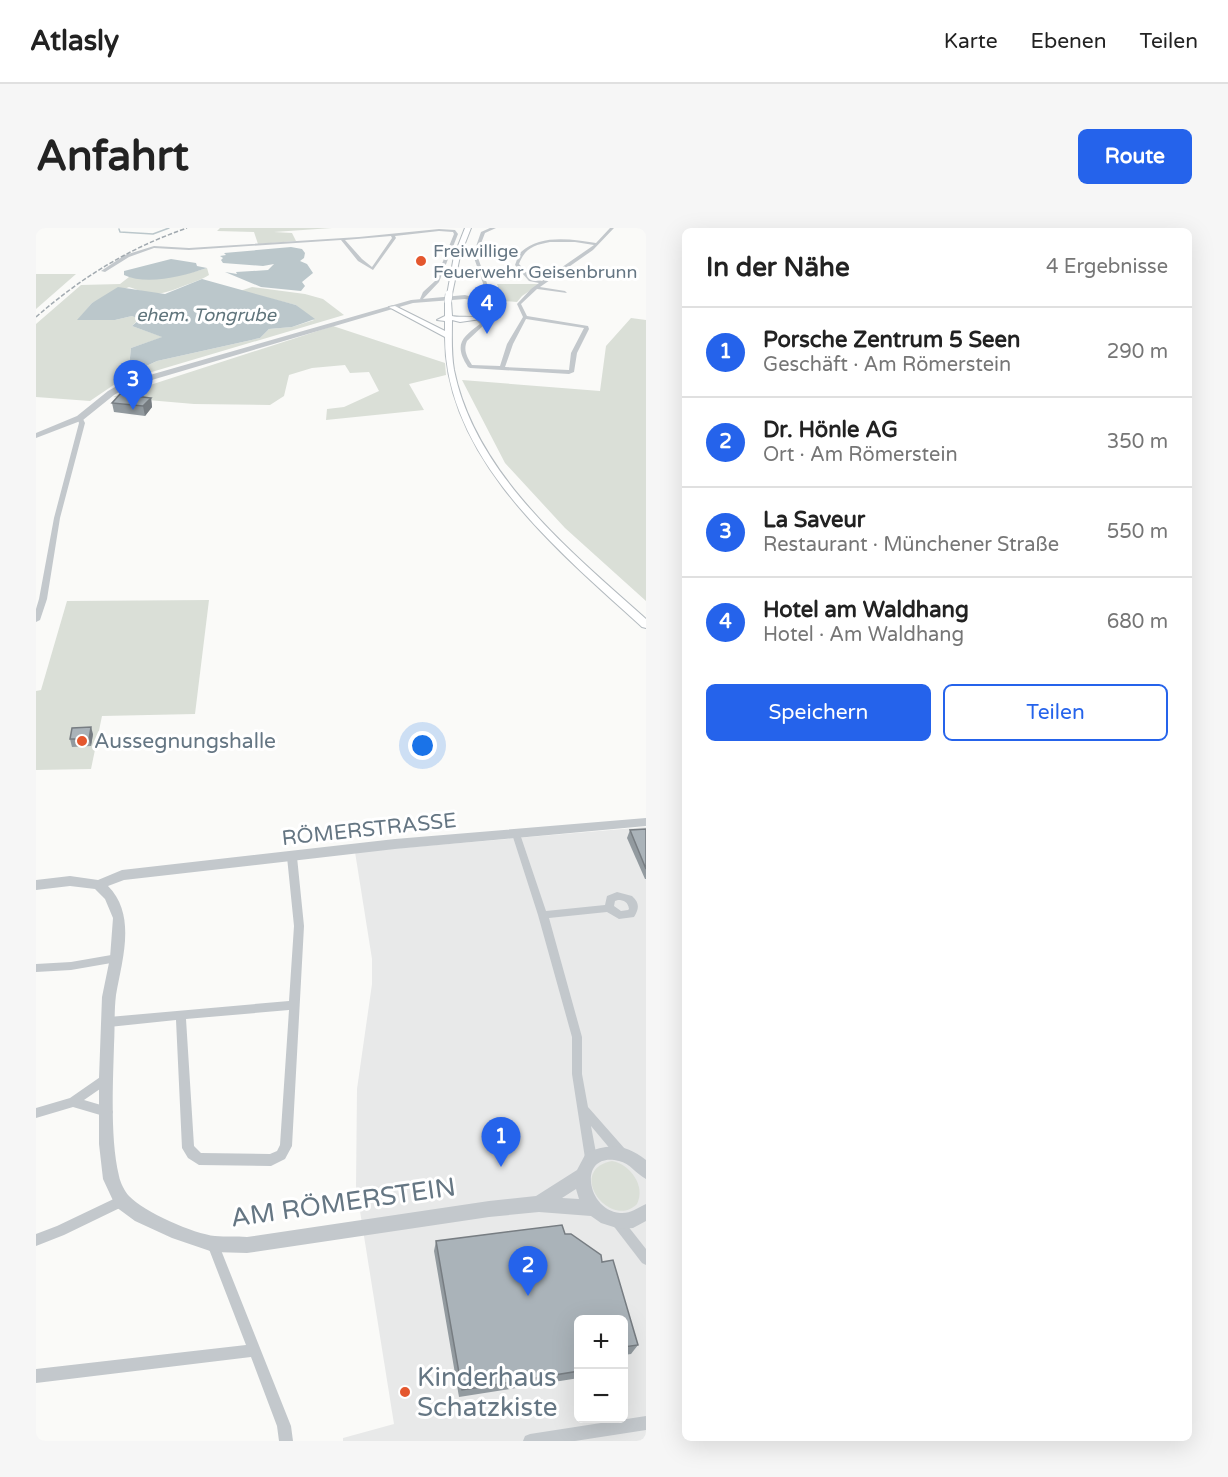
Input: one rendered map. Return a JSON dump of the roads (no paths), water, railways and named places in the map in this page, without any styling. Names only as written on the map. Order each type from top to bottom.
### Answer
[{"type":"main road","points":[[468,228],[457,256],[448,297],[449,337],[451,370],[463,409],[480,447],[506,486],[543,528],[646,625]]},
{"type":"main road","points":[[393,307],[449,337]]},
{"type":"main road","points":[[419,320],[436,321],[449,316],[460,320],[477,319]]},
{"type":"main road","points":[[449,337],[477,319]]},
{"type":"street","points":[[477,298],[487,289],[476,262],[477,247],[483,232],[494,228]]},
{"type":"street","points":[[525,317],[519,304],[543,283],[596,244],[612,228]]},
{"type":"street","points":[[103,271],[127,256],[154,248],[189,249],[342,240],[439,230],[454,231],[456,234],[437,282],[422,299]]},
{"type":"street","points":[[342,240],[360,260],[373,269],[394,238],[392,235]]},
{"type":"street","points":[[543,283],[531,280],[517,264],[521,254],[528,246],[535,243],[596,244]]},
{"type":"street","points":[[477,247],[521,254]]},
{"type":"street","points":[[537,288],[566,292]]},
{"type":"street","points":[[36,436],[80,418],[111,393],[136,382],[422,299],[477,298],[485,301],[487,307],[477,319],[483,324],[466,337],[463,345],[466,361],[470,366],[572,371],[574,353],[586,327],[525,317]]},
{"type":"street","points":[[502,368],[510,344],[525,317]]},
{"type":"street","points":[[36,620],[43,599],[57,518],[82,423],[80,418]]},
{"type":"street","name":"RÖMERSTRASSE","points":[[99,885],[122,876],[395,844],[646,822]]},
{"type":"street","points":[[516,834],[543,915],[577,1036],[577,1074],[591,1158],[610,1151],[621,1153],[631,1157],[646,1170]]},
{"type":"street","points":[[181,1015],[188,1148],[192,1154],[199,1159],[271,1160],[281,1155],[286,1146],[299,926],[292,857]]},
{"type":"street","points":[[36,885],[69,881],[86,881],[99,885],[110,896],[119,918],[117,958],[109,998],[106,1078],[111,1179],[122,1201],[36,1240]]},
{"type":"street","points":[[609,908],[610,899],[617,896],[626,897],[634,906]]},
{"type":"street","points":[[634,906],[646,904]]},
{"type":"street","points":[[609,908],[615,914],[623,916],[631,914],[634,906]]},
{"type":"street","points":[[543,915],[609,908]]},
{"type":"street","points":[[36,968],[71,966],[117,958]]},
{"type":"street","points":[[108,1022],[295,1005]]},
{"type":"street","points":[[36,1113],[73,1102],[106,1078]]},
{"type":"street","points":[[73,1102],[107,1112]]},
{"type":"street","points":[[584,1109],[621,1153]]},
{"type":"street","name":"AM RÖMERSTEIN","points":[[539,1204],[581,1176],[591,1158]]},
{"type":"street","points":[[581,1176],[586,1198],[593,1208]]},
{"type":"street","name":"AM RÖMERSTEIN","points":[[122,1201],[141,1215],[172,1230],[213,1244],[247,1245],[445,1214],[539,1204],[593,1208],[604,1216],[616,1220]]},
{"type":"street","points":[[616,1220],[645,1217]]},
{"type":"street","points":[[616,1220],[646,1259]]},
{"type":"street","points":[[213,1244],[284,1426],[286,1441]]},
{"type":"street","points":[[36,1376],[255,1350]]},
{"type":"street","points":[[531,1441],[646,1423]]},
{"type":"water","points":[[291,247],[302,249],[305,253],[304,258],[300,261],[307,264],[313,273],[302,282],[305,286],[301,291],[261,287],[225,272],[237,274],[236,272],[268,270],[274,264],[263,266],[223,263],[221,260],[223,258],[220,256],[226,255],[224,253]]},
{"type":"water","points":[[171,259],[196,263],[197,266],[207,268],[176,277],[154,280],[143,280],[124,275],[124,271]]},
{"type":"water","name":"ehem. Tongrube","points":[[202,279],[296,305],[315,319],[292,327],[269,329],[260,338],[157,361],[142,368],[114,374],[129,367],[131,348],[162,337],[132,326],[140,319],[132,316],[115,320],[77,320],[92,303],[118,287],[165,294]]},
{"type":"waterway","points":[[119,229],[120,232],[153,234],[169,228]]},
{"type":"railway","points":[[36,317],[71,289],[107,265],[145,245],[187,228]]},
{"type":"place","name":"Freiwillige Feuerwehr Geisenbrunn","points":[[421,261]]},
{"type":"place","name":"Hotel am Waldhang","points":[[487,334]]},
{"type":"place","name":"La Saveur","points":[[133,410]]},
{"type":"place","name":"Aussegnungshalle","points":[[82,741]]},
{"type":"place","name":"Porsche Zentrum 5 Seen","points":[[501,1167]]},
{"type":"place","name":"Dr. Hönle AG","points":[[528,1296]]},
{"type":"place","name":"Kinderhaus Schatzkiste","points":[[405,1392]]}]
